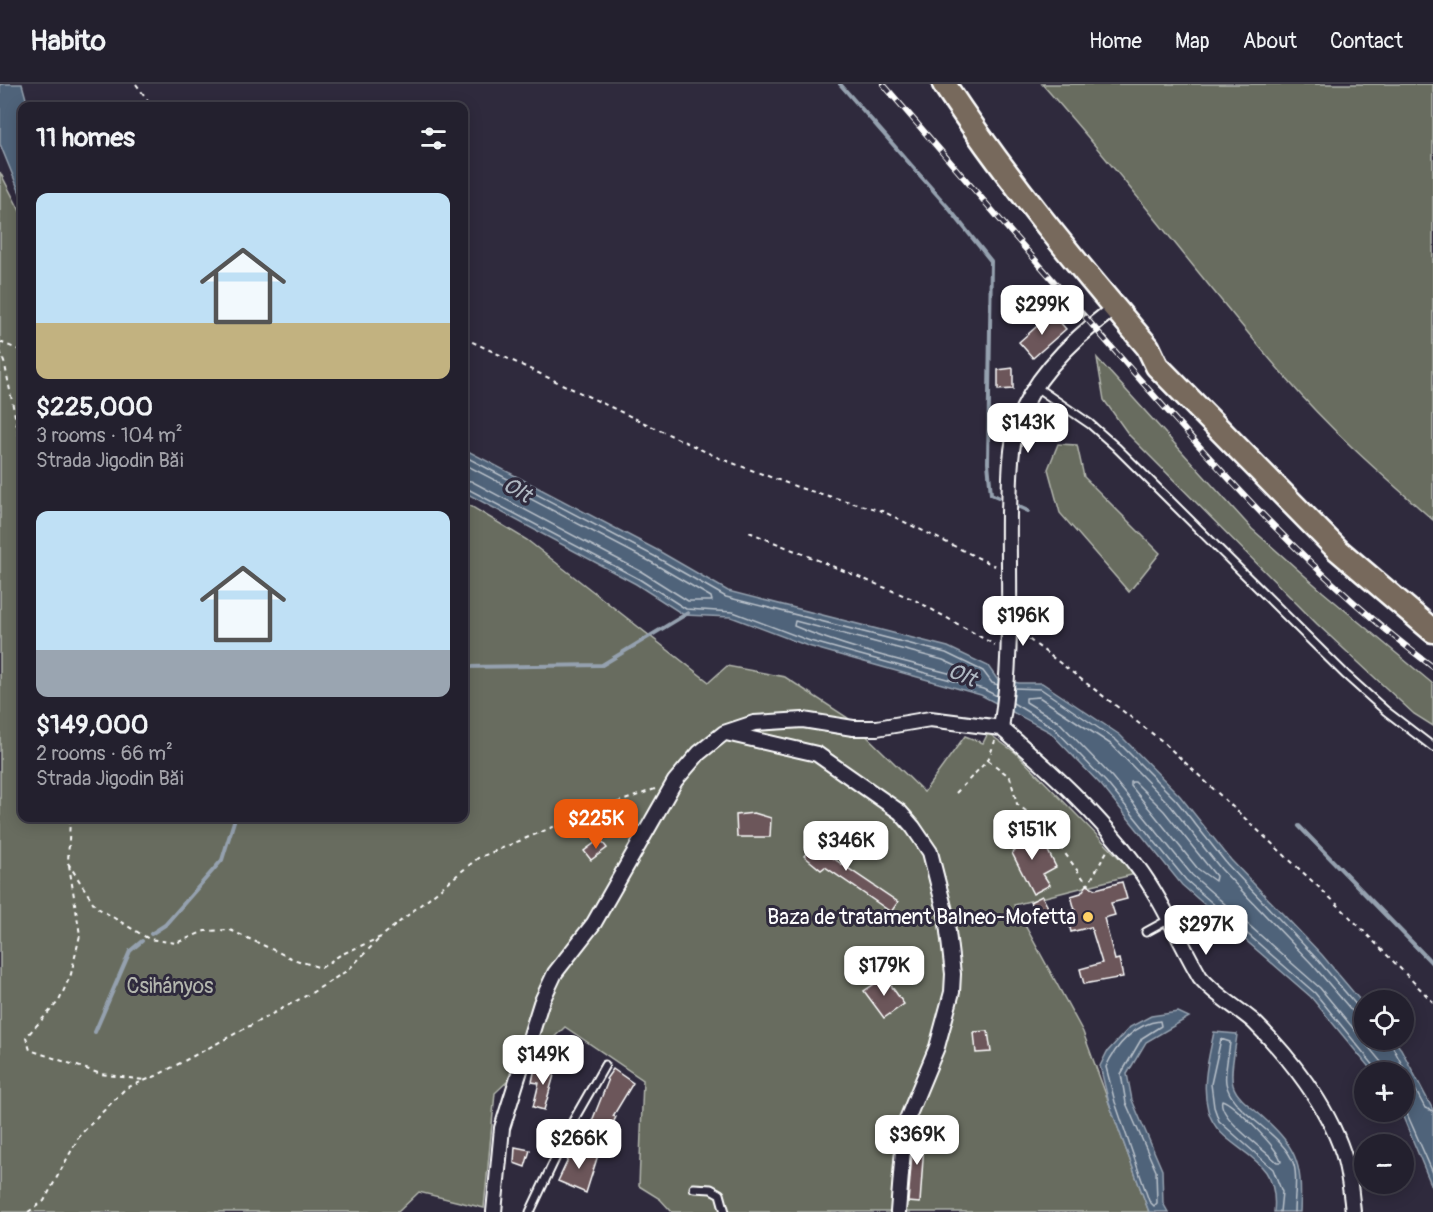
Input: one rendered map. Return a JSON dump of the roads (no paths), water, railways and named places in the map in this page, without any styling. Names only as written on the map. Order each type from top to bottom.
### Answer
[{"type":"highway","points":[[944,84],[1016,185],[1148,347],[1157,366],[1250,464],[1346,557],[1433,631]]},
{"type":"highway","points":[[1148,347],[1168,359],[1259,455],[1347,541],[1433,615]]},
{"type":"street","points":[[1001,728],[1007,670],[1010,485],[1014,437],[1024,408],[1036,387],[1092,325],[1114,308]]},
{"type":"street","points":[[494,1212],[502,1128],[541,1003],[555,973],[594,923],[675,782],[699,753],[724,733],[754,723],[803,720],[853,728],[877,728],[930,719],[1001,728],[1048,770],[1114,838],[1138,867],[1200,977],[1269,1038],[1321,1107],[1342,1153],[1353,1212]]},
{"type":"street","points":[[724,733],[817,754],[900,812],[914,827],[930,852],[948,926],[953,974],[952,992],[937,1047],[905,1124],[898,1212]]},
{"type":"lane","points":[[1036,387],[1090,424],[1116,447],[1346,675],[1386,711],[1433,747]]},
{"type":"lane","points":[[1146,932],[1168,920]]},
{"type":"lane","points":[[530,1212],[573,1121],[605,1065]]},
{"type":"lane","points":[[694,1188],[711,1189],[720,1194],[726,1212]]},
{"type":"water","points":[[0,84],[22,84],[27,102],[18,102],[18,188],[0,144]]},
{"type":"water","name":"Olt","points":[[468,451],[657,550],[728,591],[948,647],[988,666],[997,679],[1019,683],[1042,683],[1120,735],[1180,796],[1231,860],[1322,955],[1354,993],[1354,1049],[1311,997],[1182,885],[1102,786],[1050,732],[981,695],[808,646],[731,617],[684,615],[636,584],[468,494]]},
{"type":"water","points":[[1178,1012],[1189,1017],[1146,1042],[1127,1074],[1132,1100],[1162,1170],[1163,1203],[1168,1212],[1149,1212],[1109,1103],[1100,1066],[1107,1052],[1130,1027],[1151,1016]]},
{"type":"water","points":[[1214,1032],[1237,1034],[1232,1066],[1233,1085],[1243,1100],[1289,1145],[1298,1167],[1300,1212],[1274,1212],[1274,1191],[1268,1176],[1259,1164],[1224,1136],[1215,1125],[1208,1110],[1205,1090],[1206,1071]]},
{"type":"water","points":[[1355,1050],[1402,1050],[1408,1062],[1365,1062]]},
{"type":"water","points":[[1414,1074],[1433,1110],[1433,1189],[1414,1143],[1414,1134],[1410,1134],[1405,1122],[1414,1122]]},
{"type":"waterway","points":[[840,84],[947,206],[991,261],[988,463],[991,494],[998,497]]},
{"type":"waterway","points":[[1017,506],[1028,511]]},
{"type":"waterway","points":[[468,667],[602,665],[688,613]]},
{"type":"waterway","points":[[151,934],[165,925],[222,860],[234,822]]},
{"type":"waterway","points":[[1299,826],[1433,964]]},
{"type":"waterway","points":[[95,1032],[130,951],[142,941]]},
{"type":"railway","points":[[883,84],[1231,482],[1348,597],[1433,667]]},
{"type":"place","name":"Baza de tratament Balneo-Mofetta","points":[[1088,917]]},
{"type":"park label","name":"Csihányos","points":[[170,986]]}]
